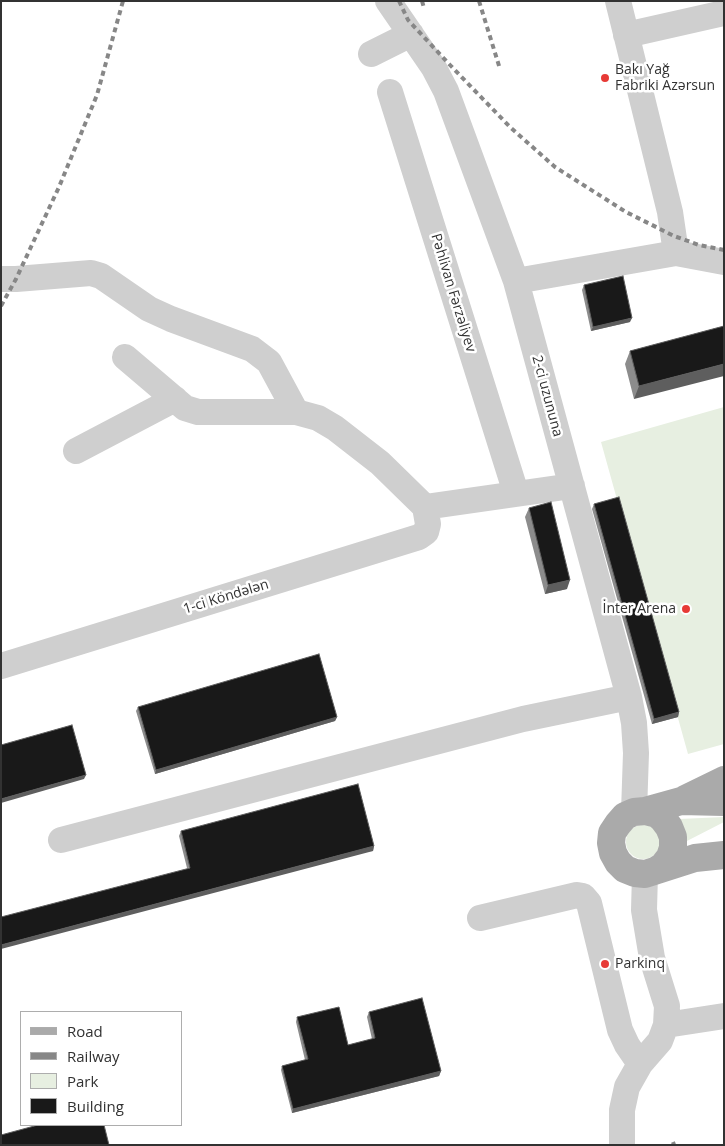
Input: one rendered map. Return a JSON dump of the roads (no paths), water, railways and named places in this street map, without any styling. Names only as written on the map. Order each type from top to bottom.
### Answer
[{"type":"main road","points":[[724,780],[681,801],[625,816],[612,833],[611,843],[613,853],[618,862],[625,869],[634,873],[650,873],[695,858],[724,855]]},
{"type":"main road","points":[[681,801],[724,802]]},
{"type":"main road","points":[[639,812],[657,814],[670,828],[673,837],[673,848],[670,857],[663,866],[650,873]]},
{"type":"main road","points":[[695,858],[724,838]]},
{"type":"street","name":"2-ci uzununa","points":[[388,1],[434,68],[446,91],[516,281],[629,697],[634,723],[639,812]]},
{"type":"street","points":[[618,1],[670,212],[676,253]]},
{"type":"street","points":[[626,35],[724,13]]},
{"type":"street","points":[[371,54],[411,34]]},
{"type":"street","name":"Pəhlivan Fərzəliyev","points":[[390,92],[516,493]]},
{"type":"street","points":[[516,281],[676,253],[724,262]]},
{"type":"street","points":[[1,279],[91,273],[101,276],[149,309],[252,349],[268,362],[296,412]]},
{"type":"street","points":[[124,357],[185,408],[198,412],[296,412],[318,418],[335,428],[380,463],[425,508],[572,486]]},
{"type":"street","points":[[76,451],[175,399]]},
{"type":"street","name":"1-ci Köndələn","points":[[1,666],[419,537],[426,532],[428,524],[425,508]]},
{"type":"street","points":[[60,840],[523,719],[629,697]]},
{"type":"street","points":[[622,1145],[622,1110],[628,1086],[640,1064],[660,1041],[666,1025],[667,1006],[652,958],[644,910],[650,873]]},
{"type":"street","points":[[480,918],[577,895],[583,896],[589,903],[620,1030],[627,1045],[640,1064]]},
{"type":"street","points":[[666,1025],[724,1016]]},
{"type":"railway","points":[[1,306],[16,279],[59,187],[97,95],[123,1]]},
{"type":"railway","points":[[399,1],[408,20],[450,65],[510,127],[555,167],[626,212],[674,236],[699,245],[724,250]]},
{"type":"railway","points":[[422,1],[424,8]]},
{"type":"railway","points":[[479,1],[500,69]]},
{"type":"place","name":"Bakı Yağ Fabriki Azərsun","points":[[605,78]]},
{"type":"place","name":"İnter Arena","points":[[686,609]]},
{"type":"place","name":"Parkinq","points":[[605,964]]}]
